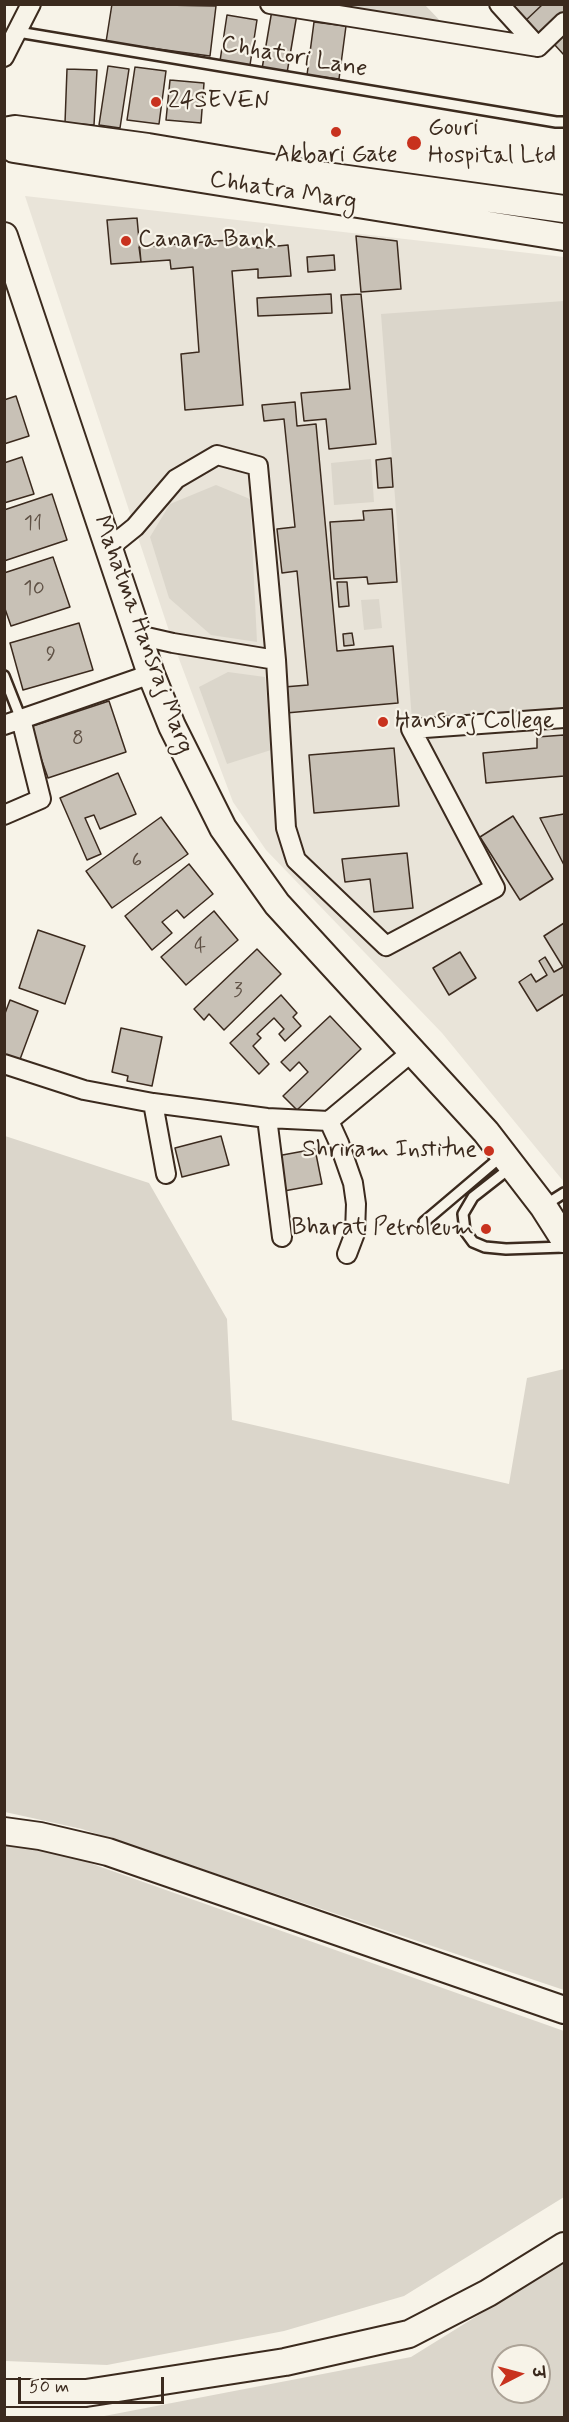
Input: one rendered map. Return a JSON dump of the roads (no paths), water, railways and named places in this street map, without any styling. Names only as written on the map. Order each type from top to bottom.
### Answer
[{"type":"street","points":[[4,57],[31,4]]},
{"type":"street","points":[[270,4],[538,47]]},
{"type":"street","points":[[499,4],[538,47]]},
{"type":"street","points":[[538,47],[564,22]]},
{"type":"street","name":"Chhatra Marg","points":[[4,131],[15,129],[148,147],[297,172],[564,209]]},
{"type":"street","name":"Chhatra Marg","points":[[4,141],[14,149],[564,237]]},
{"type":"street","name":"Mahatma Hansraj Marg","points":[[5,240],[151,674],[172,726],[223,828],[278,904],[486,1132],[543,1206],[564,1239]]},
{"type":"street","points":[[109,548],[135,527],[176,479],[217,455],[258,466],[276,660],[286,828],[296,860],[386,946],[495,888],[411,729],[564,718]]},
{"type":"street","points":[[138,635],[173,644],[276,660]]},
{"type":"street","points":[[4,815],[41,799],[13,722],[151,674]]},
{"type":"street","points":[[4,1064],[84,1090],[153,1103],[267,1118],[329,1121],[413,1051]]},
{"type":"street","points":[[153,1103],[166,1174]]},
{"type":"street","points":[[267,1118],[282,1237]]},
{"type":"street","points":[[329,1121],[353,1183],[357,1204],[355,1233],[347,1254]]},
{"type":"street","points":[[4,1832],[40,1836],[108,1852],[564,2010]]},
{"type":"street","points":[[4,2392],[86,2393],[285,2362],[409,2334],[488,2293],[564,2246]]},
{"type":"lane","name":"Chhatori Lane","points":[[18,32],[564,122]]},
{"type":"lane","points":[[4,676],[13,722]]},
{"type":"lane","points":[[424,1222],[507,1161]]},
{"type":"lane","points":[[507,1161],[473,1197],[463,1214],[465,1231],[473,1242],[485,1247],[506,1249],[564,1247]]},
{"type":"lane","points":[[543,1206],[564,1193]]},
{"type":"place","name":"24SEVEN","points":[[156,102]]},
{"type":"place","name":"Akbari Gate","points":[[336,132]]},
{"type":"place","name":"Gouri Hospital Ltd","points":[[414,143]]},
{"type":"place","name":"Canara Bank","points":[[126,241]]},
{"type":"place","name":"Hansraj College","points":[[383,722]]},
{"type":"place","name":"Shriram Institue","points":[[489,1151]]},
{"type":"place","name":"Bharat Petroleum","points":[[486,1229]]}]
